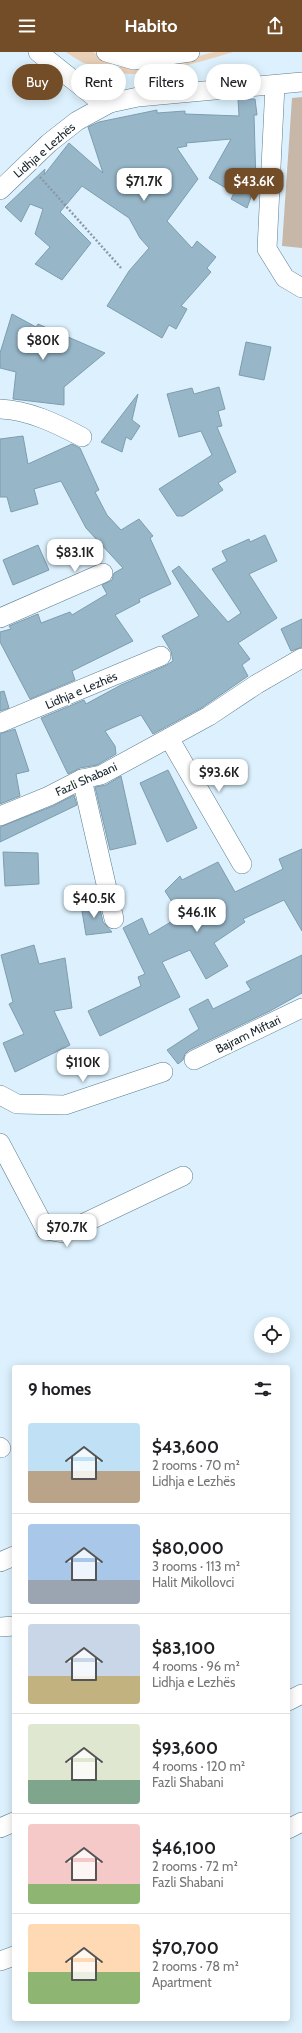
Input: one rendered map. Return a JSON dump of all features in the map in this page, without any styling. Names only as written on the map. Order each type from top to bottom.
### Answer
[{"type":"street","points":[[38,52],[97,99],[110,102]]},
{"type":"street","points":[[106,52],[134,60],[175,56],[190,52]]},
{"type":"street","name":"Lidhja e Lezhës","points":[[0,190],[49,143],[77,121],[110,102],[138,97],[302,82]]},
{"type":"street","points":[[275,85],[267,249],[284,278],[302,288]]},
{"type":"street","points":[[0,409],[14,410],[62,426],[82,437]]},
{"type":"street","points":[[0,618],[103,573]]},
{"type":"street","name":"Lidhja e Lezhës","points":[[0,723],[161,656]]},
{"type":"street","name":"Fazli Shabani","points":[[0,816],[49,796],[82,779],[101,774],[209,716],[257,684],[302,658]]},
{"type":"street","points":[[169,738],[242,864]]},
{"type":"street","points":[[82,779],[114,919]]},
{"type":"street","name":"Bajram Miftari","points":[[194,1060],[302,1008]]},
{"type":"street","points":[[0,1094],[17,1104],[65,1105],[163,1072]]},
{"type":"street","points":[[0,1143],[46,1230],[63,1234],[183,1176]]},
{"type":"street","points":[[0,1562],[12,1557]]},
{"type":"street","points":[[0,1627],[12,1626]]},
{"type":"street","points":[[290,1700],[302,1694]]},
{"type":"street","points":[[290,1828],[302,1822]]},
{"type":"street","points":[[0,1828],[12,1823]]},
{"type":"street","points":[[0,1961],[12,1957]]},
{"type":"path","points":[[27,164],[121,268]]},
{"type":"shaded area","points":[[66,52],[93,52],[112,64],[86,64]]},
{"type":"shaded area","points":[[214,52],[233,52],[191,64],[153,64],[177,62]]},
{"type":"shaded area","points":[[126,66],[134,66],[134,74],[127,74]]},
{"type":"shaded area","points":[[302,97],[302,248],[282,246],[292,98]]},
{"type":"building","points":[[238,100],[255,100],[257,115],[254,115],[256,184],[247,208],[231,199],[234,193],[209,178],[231,139],[186,143],[187,146],[177,148],[198,179],[167,221],[192,248],[197,241],[216,257],[207,268],[211,272],[181,306],[187,309],[176,329],[169,325],[162,338],[107,306],[129,271],[149,248],[140,238],[129,218],[82,186],[60,212],[91,243],[62,280],[35,264],[50,247],[35,234],[43,209],[30,204],[21,222],[5,207],[45,169],[44,175],[69,143],[103,173],[88,127],[99,122],[157,110],[157,113],[185,111],[185,114],[239,116]]},
{"type":"building","points":[[12,314],[36,327],[38,324],[105,353],[64,387],[64,405],[13,399],[16,372],[0,368],[0,353]]},
{"type":"building","points":[[246,342],[271,347],[264,380],[239,375]]},
{"type":"building","points":[[219,387],[225,409],[218,411],[222,426],[217,427],[236,472],[218,483],[223,490],[183,516],[177,516],[159,489],[212,455],[201,431],[179,437],[167,394],[192,388],[194,394]]},
{"type":"building","points":[[138,394],[132,420],[140,426],[131,440],[126,437],[122,452],[101,442]]},
{"type":"building","points":[[23,436],[28,464],[72,444],[80,448],[99,490],[95,492],[107,515],[121,530],[139,519],[153,536],[150,538],[171,584],[139,599],[140,602],[115,615],[133,641],[72,671],[75,680],[30,699],[0,642],[0,632],[11,629],[9,626],[38,614],[41,623],[70,612],[72,615],[107,594],[102,585],[112,580],[114,573],[123,568],[86,528],[61,481],[34,489],[38,504],[11,512],[7,497],[0,497],[0,439]]},
{"type":"building","points":[[265,535],[277,561],[249,574],[277,618],[238,643],[250,659],[242,665],[248,676],[203,707],[153,734],[141,715],[105,731],[115,746],[116,754],[97,765],[80,768],[68,774],[41,718],[84,700],[86,704],[121,685],[173,661],[171,651],[162,636],[199,616],[172,571],[179,566],[228,622],[241,613],[212,569],[227,561],[222,551],[249,539],[250,542]]},
{"type":"building","points":[[38,545],[49,570],[13,585],[3,560]]},
{"type":"building","points":[[302,619],[302,647],[291,651],[281,629]]},
{"type":"building","points":[[4,691],[9,708],[0,711],[0,692]]},
{"type":"building","points":[[15,729],[29,771],[16,774],[20,796],[0,804],[0,734]]},
{"type":"building","points":[[168,770],[197,828],[167,842],[140,783]]},
{"type":"building","points":[[121,776],[136,844],[110,850],[95,787],[106,785]]},
{"type":"building","points":[[74,795],[77,805],[0,842],[0,827],[53,806]]},
{"type":"building","points":[[302,849],[302,931],[284,900],[243,919],[245,922],[214,943],[228,966],[206,979],[190,950],[162,962],[180,997],[100,1036],[88,1011],[141,986],[138,977],[145,974],[123,928],[142,918],[149,935],[181,916],[165,891],[180,876],[182,880],[218,862],[235,892],[283,869],[279,859]]},
{"type":"building","points":[[3,852],[38,853],[39,884],[5,886]]},
{"type":"building","points":[[98,900],[103,922],[112,932],[86,935],[81,905]]},
{"type":"building","points":[[34,945],[39,964],[65,958],[72,1008],[54,1011],[70,1045],[15,1072],[3,1043],[24,1034],[9,1004],[13,1002],[1,955]]},
{"type":"building","points":[[302,955],[302,993],[270,1011],[189,1050],[185,1054],[183,1060],[178,1064],[167,1050],[199,1029],[189,1009],[208,999],[213,1009],[251,990],[246,982]]}]
